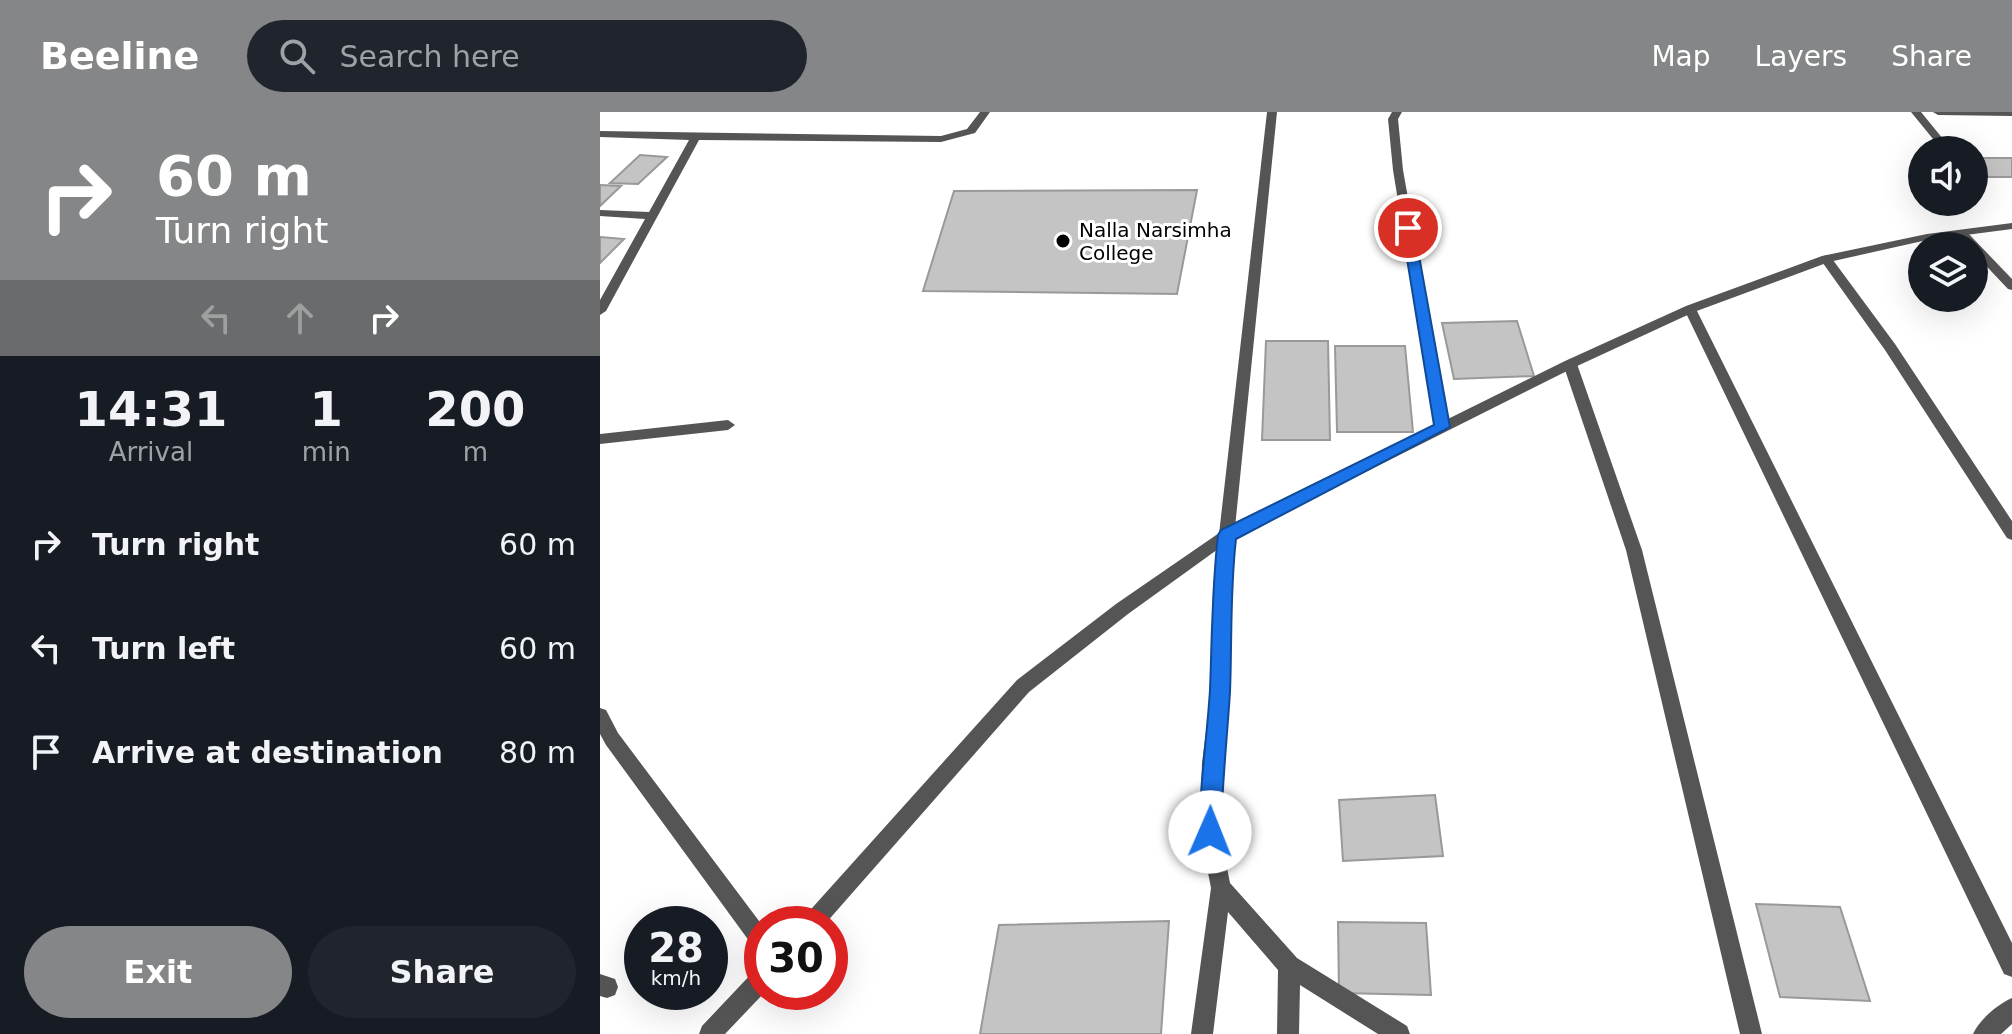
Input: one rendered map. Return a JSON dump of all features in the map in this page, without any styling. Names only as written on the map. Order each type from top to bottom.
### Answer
[{"type":"street","points":[[600,134],[941,139],[971,131],[985,112]]},
{"type":"street","points":[[1202,1034],[1221,888],[1210,832],[1211,763],[1220,692],[1221,587],[1272,112]]},
{"type":"street","points":[[1397,112],[1393,119],[1398,170],[1442,427]]},
{"type":"street","points":[[1916,112],[1936,136]]},
{"type":"street","points":[[1938,112],[2012,113]]},
{"type":"street","points":[[600,311],[696,137]]},
{"type":"street","points":[[600,213],[654,216]]},
{"type":"street","points":[[1969,232],[2012,226]]},
{"type":"street","points":[[827,906],[1023,686],[1122,609],[1227,535],[1570,364],[1690,309],[1826,259],[1908,243]]},
{"type":"street","points":[[1826,259],[1890,347],[2012,534]]},
{"type":"street","points":[[1988,261],[2012,286]]},
{"type":"street","points":[[1690,309],[2012,966]]},
{"type":"street","points":[[1570,364],[1634,550],[1751,1034]]},
{"type":"street","points":[[600,439],[728,425]]},
{"type":"street","points":[[600,716],[612,739],[744,918]]},
{"type":"street","points":[[1221,888],[1289,966],[1399,1034]]},
{"type":"street","points":[[1288,1034],[1289,966]]},
{"type":"street","points":[[720,1030],[744,1001]]},
{"type":"street","points":[[1984,1034],[2012,1009]]},
{"type":"building","points":[[640,155],[667,157],[638,184],[610,183]]},
{"type":"building","points":[[1988,158],[2012,158],[2012,177],[1988,177]]},
{"type":"building","points":[[600,185],[621,186],[600,206]]},
{"type":"building","name":"Nalla Narsimha College","points":[[1197,190],[1177,294],[923,291],[954,191]]},
{"type":"building","points":[[600,237],[624,239],[600,263]]},
{"type":"building","points":[[1517,321],[1534,376],[1454,379],[1442,323]]},
{"type":"building","points":[[1266,341],[1328,341],[1330,440],[1262,440]]},
{"type":"building","points":[[1335,346],[1405,346],[1413,432],[1337,432]]},
{"type":"building","points":[[1435,795],[1443,856],[1343,861],[1339,800]]},
{"type":"building","points":[[1756,904],[1840,907],[1870,1001],[1780,997]]},
{"type":"building","points":[[1169,921],[1161,1034],[980,1034],[999,925]]},
{"type":"building","points":[[1338,922],[1426,923],[1431,995],[1339,993]]},
{"type":"place","name":"Nalla Narsimha College","points":[[1063,241]]},
{"type":"route","points":[[1210,832],[1211,763],[1220,692],[1221,587],[1227,535],[1442,427],[1408,228]]}]
